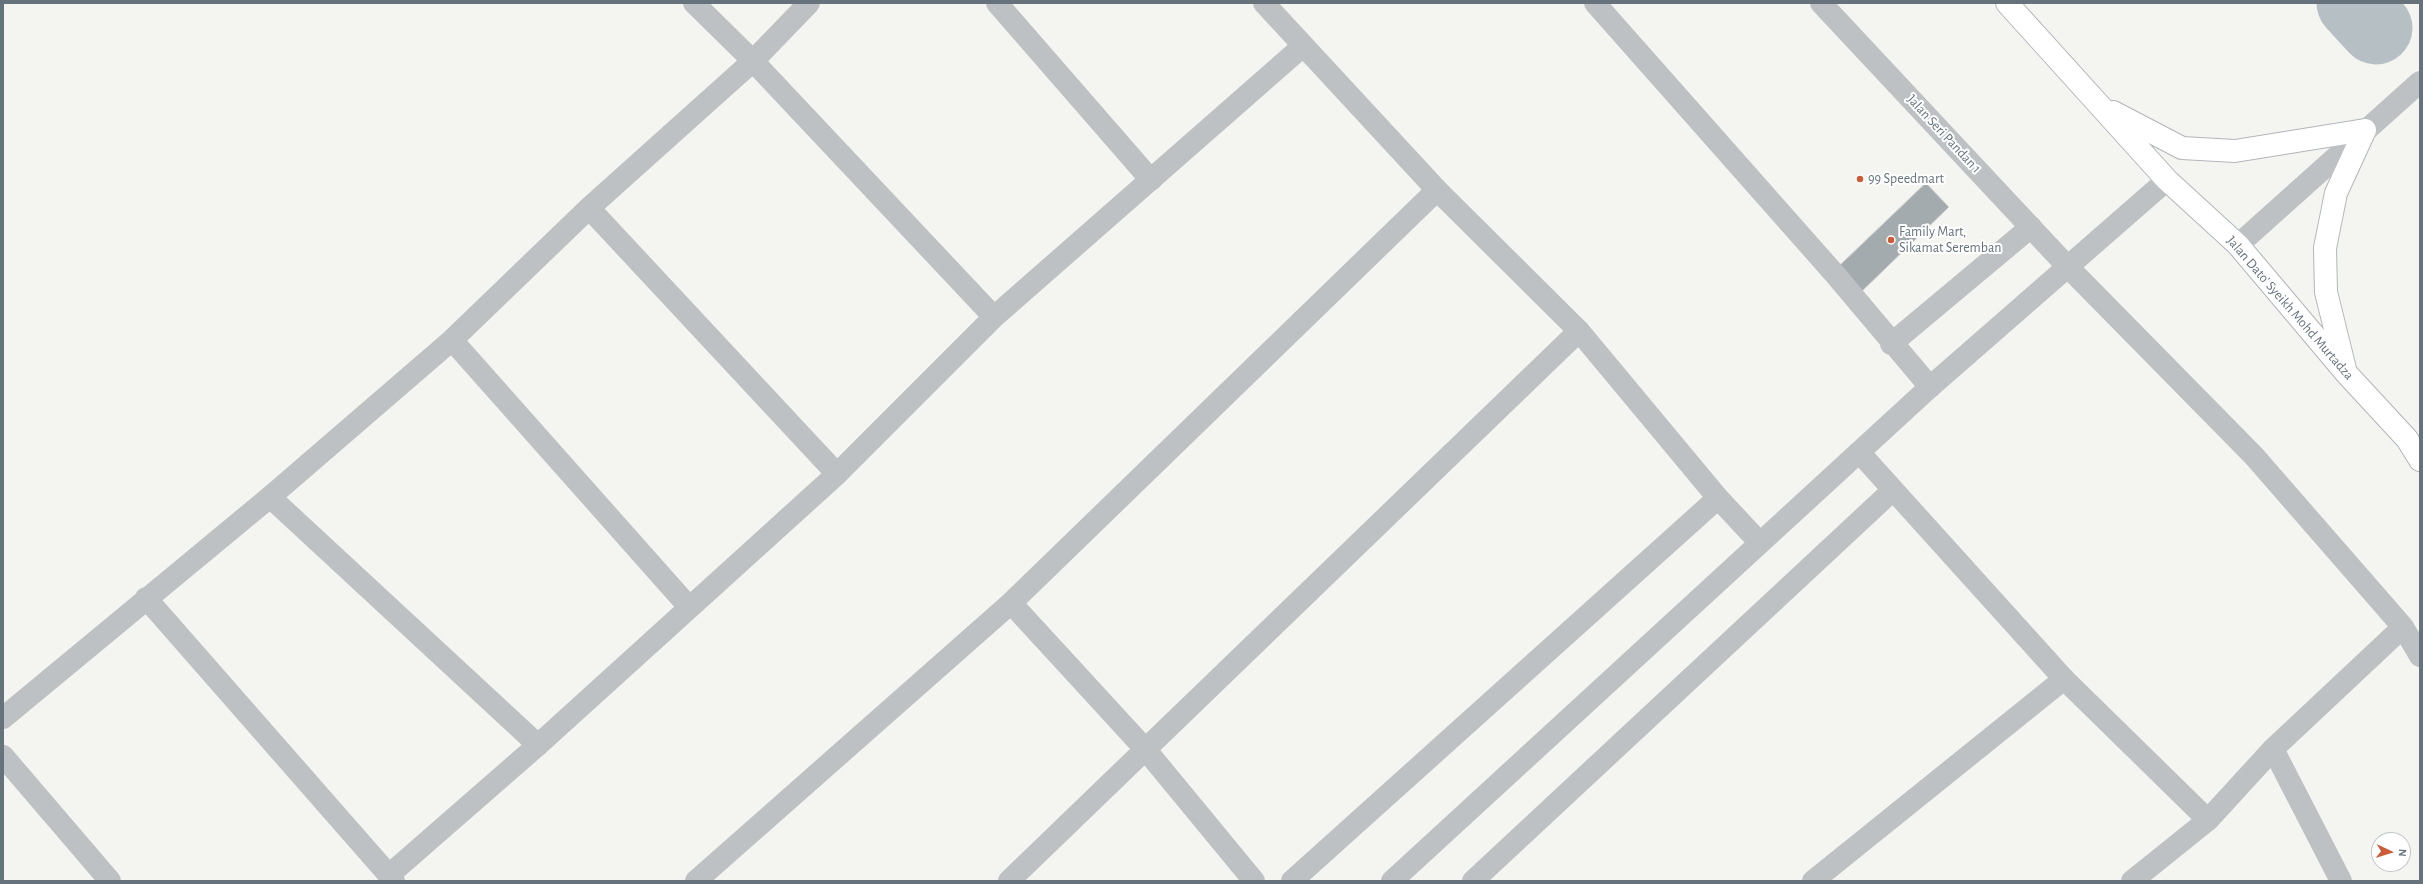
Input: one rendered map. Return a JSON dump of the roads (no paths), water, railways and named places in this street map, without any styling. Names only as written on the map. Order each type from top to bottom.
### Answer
[{"type":"main road","name":"Jalan Dato' Syeikh Mohd Murtadza","points":[[2007,3],[2102,106],[2167,180],[2238,245],[2346,373],[2407,439],[2420,460]]},
{"type":"main road","points":[[2102,106],[2182,148],[2235,150],[2366,130]]},
{"type":"main road","points":[[2346,373],[2326,292],[2325,248],[2336,193],[2366,130]]},
{"type":"street","points":[[694,3],[753,61],[994,317]]},
{"type":"street","points":[[3,718],[146,598],[270,497],[452,340],[589,208],[753,61],[809,3]]},
{"type":"street","points":[[997,3],[1150,180]]},
{"type":"street","points":[[1264,3],[1437,190],[1579,331],[1718,498],[1760,544]]},
{"type":"street","points":[[1595,3],[1833,272],[1891,344],[1930,386]]},
{"type":"street","name":"Jalan Seri Pandan 1","points":[[1821,3],[2067,266],[2254,456],[2403,627],[2420,656]]},
{"type":"street","points":[[146,598],[392,878],[837,474],[994,317],[1304,46]]},
{"type":"street","points":[[2238,245],[2420,82]]},
{"type":"street","points":[[1392,881],[1930,386],[2167,180]]},
{"type":"street","points":[[696,881],[1011,603],[1437,190]]},
{"type":"street","points":[[589,208],[837,474]]},
{"type":"street","points":[[1891,344],[2031,227]]},
{"type":"street","points":[[1009,881],[1579,331]]},
{"type":"street","points":[[452,340],[689,607]]},
{"type":"street","points":[[1859,452],[2064,679],[2208,820]]},
{"type":"street","points":[[1473,881],[1893,490]]},
{"type":"street","points":[[270,497],[538,745]]},
{"type":"street","points":[[1292,881],[1718,498]]},
{"type":"street","points":[[1011,603],[1146,750],[1254,881]]},
{"type":"street","points":[[2132,881],[2208,820],[2273,749],[2403,627]]},
{"type":"street","points":[[1813,881],[2064,679]]},
{"type":"street","points":[[2273,749],[2341,881]]},
{"type":"street","points":[[3,756],[110,881]]},
{"type":"waterway","points":[[2353,3],[2376,28]]},
{"type":"place","name":"99 Speedmart","points":[[1860,179]]},
{"type":"place","name":"Family Mart, Sikamat Seremban","points":[[1891,240]]}]
